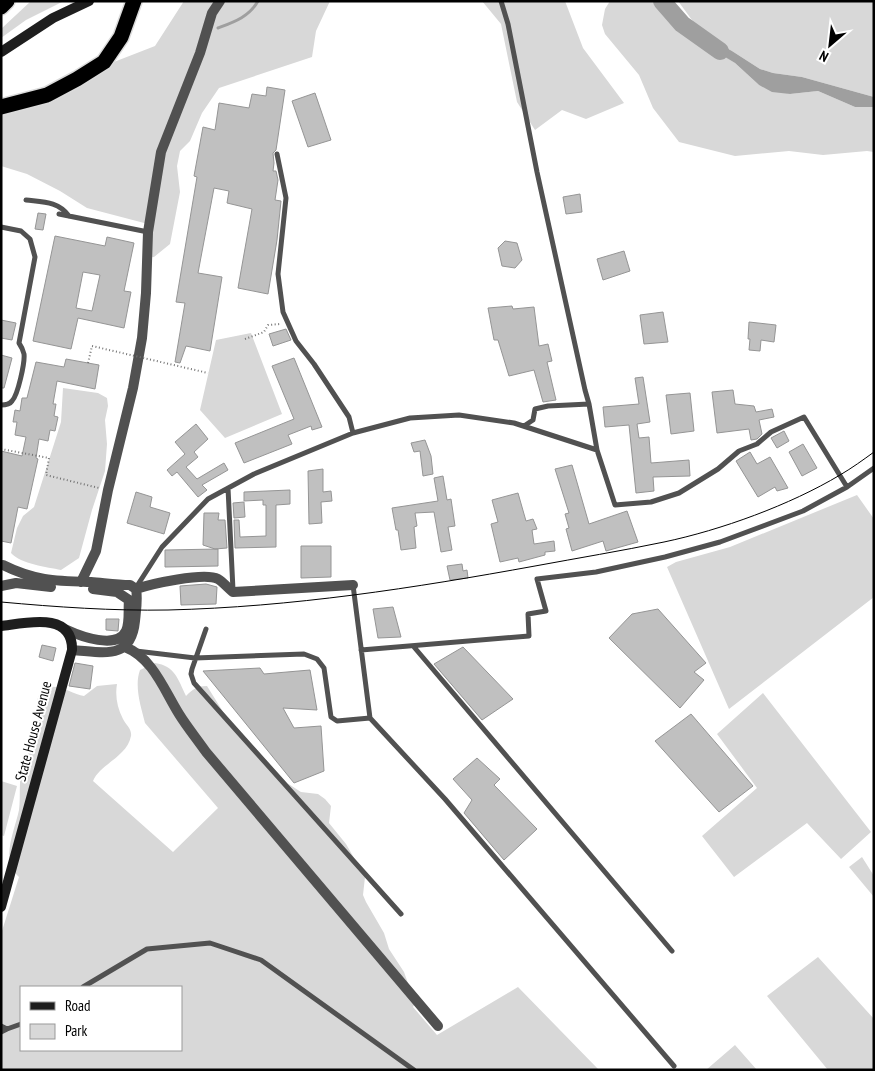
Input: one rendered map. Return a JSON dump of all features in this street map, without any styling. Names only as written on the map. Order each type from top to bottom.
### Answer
[{"type":"highway","points":[[1,7],[7,1]]},
{"type":"highway","points":[[1,107],[46,95],[104,62],[121,37],[133,5]]},
{"type":"street","points":[[1,52],[12,43],[53,18],[89,1]]},
{"type":"street","points":[[81,582],[96,551],[108,490],[133,388],[142,338],[148,232],[160,152],[200,53],[212,14],[213,1]]},
{"type":"street","points":[[212,14],[220,1]]},
{"type":"street","points":[[58,582],[74,576],[91,563]]},
{"type":"street","points":[[2,564],[20,573],[41,579],[58,582],[130,585],[136,589]]},
{"type":"street","points":[[1,586],[7,576],[2,564]]},
{"type":"street","points":[[136,589],[153,583],[200,577],[217,578],[233,592],[353,585]]},
{"type":"street","points":[[1,586],[16,584],[66,589],[101,589],[117,592],[129,600],[126,631],[120,638],[103,640],[84,638],[62,626],[37,621],[1,626]]},
{"type":"street","points":[[129,649],[134,632],[136,589]]},
{"type":"street","points":[[67,630],[71,638],[72,650],[118,652],[129,649],[144,658],[179,714],[206,752],[438,1026]]},
{"type":"street","name":"State House Avenue","points":[[1,907],[72,650]]},
{"type":"lane","points":[[501,1],[508,24],[537,172],[598,450],[616,505],[651,502],[679,493],[718,469],[739,451],[757,444],[771,432],[804,417],[847,487]]},
{"type":"lane","points":[[277,154],[286,198],[278,274],[283,312],[296,341],[314,364],[349,417],[354,433]]},
{"type":"lane","points":[[26,200],[58,205],[64,208],[69,216]]},
{"type":"lane","points":[[59,214],[148,232]]},
{"type":"lane","points":[[1,228],[20,231],[30,239],[35,258],[19,343],[24,353],[24,362],[16,394],[12,402],[1,405]]},
{"type":"lane","points":[[524,426],[533,420],[536,410],[548,406],[589,404]]},
{"type":"lane","points":[[136,589],[162,547],[208,499],[254,474],[354,433],[410,418],[459,415],[514,423],[598,450]]},
{"type":"lane","points":[[361,650],[529,636],[528,614],[546,611],[538,579],[596,572],[665,557],[720,542],[803,511],[847,487],[874,468]]},
{"type":"lane","points":[[228,488],[233,592]]},
{"type":"lane","points":[[353,585],[370,718],[445,799],[674,1066]]},
{"type":"lane","points":[[206,629],[191,674],[194,682],[401,914]]},
{"type":"lane","points":[[414,646],[672,951]]},
{"type":"lane","points":[[129,649],[195,658],[304,654],[317,659],[324,668],[332,717],[337,721],[370,718]]},
{"type":"lane","points":[[85,986],[147,949],[210,943],[261,960],[414,1070]]},
{"type":"lane","points":[[3,1029],[20,1024]]},
{"type":"path","points":[[245,339],[264,332],[268,325],[281,323],[290,325]]},
{"type":"path","points":[[88,363],[92,346],[208,373]]},
{"type":"path","points":[[1,449],[49,458],[46,475],[108,490]]},
{"type":"green space","points":[[31,1],[64,1],[26,20],[1,38],[1,29]]},
{"type":"green space","points":[[184,1],[330,1],[316,31],[312,57],[219,88],[202,113],[190,141],[180,151],[177,166],[180,192],[170,244],[154,257],[145,258],[148,224],[87,208],[27,174],[1,166],[1,111],[101,67],[155,46]]},
{"type":"green space","points":[[482,1],[565,1],[583,48],[624,103],[586,119],[562,110],[535,130],[517,102],[501,24]]},
{"type":"green space","points":[[610,1],[659,1],[676,23],[735,63],[759,85],[790,94],[818,91],[855,107],[874,107],[874,152],[823,155],[789,151],[735,156],[679,142],[653,108],[639,75],[605,34],[602,25],[605,9]]},
{"type":"green space","points":[[678,1],[874,1],[874,97],[802,77],[760,69],[703,35]]},
{"type":"green space","points":[[251,333],[282,414],[225,438],[200,410],[216,340]]},
{"type":"green space","points":[[63,388],[98,393],[107,398],[108,406],[105,420],[107,444],[105,471],[79,558],[61,570],[21,560],[11,553],[17,528],[23,516],[34,507],[61,422]]},
{"type":"green space","points":[[857,495],[874,519],[874,597],[729,709],[667,567],[676,562],[730,547]]},
{"type":"green space","points":[[155,663],[167,667],[175,674],[186,696],[195,688],[207,686],[225,715],[287,783],[301,792],[318,794],[331,806],[329,823],[346,844],[365,877],[363,895],[384,933],[389,949],[404,972],[415,1003],[413,1007],[437,1035],[518,987],[599,1070],[1,1070],[1,934],[19,877],[13,870],[9,854],[19,810],[21,770],[39,728],[37,701],[41,692],[45,688],[56,687],[84,696],[97,686],[117,684],[116,697],[118,706],[123,719],[130,729],[131,736],[124,750],[96,775],[93,781],[173,852],[218,808],[145,723],[138,690],[140,670]]},
{"type":"green space","points":[[763,693],[871,832],[841,859],[807,823],[734,877],[702,836],[757,788],[717,734]]},
{"type":"green space","points":[[1,781],[17,786],[4,836],[1,835]]},
{"type":"green space","points":[[862,857],[874,876],[874,897],[849,867]]},
{"type":"green space","points":[[818,957],[874,1019],[874,1070],[828,1070],[767,996]]},
{"type":"green space","points":[[735,1045],[757,1070],[706,1070]]},
{"type":"shaded area","points":[[703,35],[760,69],[802,77],[874,97],[874,107],[855,107],[818,91],[790,94],[772,92],[759,85],[735,63],[712,49],[702,40]]},
{"type":"building","points":[[267,87],[285,90],[276,150],[273,153],[273,171],[276,171],[278,180],[275,200],[281,201],[268,294],[238,288],[252,209],[227,203],[229,191],[214,188],[198,273],[222,277],[210,351],[186,346],[180,363],[175,362],[185,303],[176,302],[197,177],[194,176],[203,127],[215,130],[219,103],[249,108],[252,94],[266,96]]},
{"type":"building","points":[[315,93],[331,140],[308,147],[292,101]]},
{"type":"building","points":[[580,194],[582,212],[566,214],[563,197]]},
{"type":"building","points":[[38,213],[46,214],[43,230],[35,229]]},
{"type":"building","points":[[55,236],[105,246],[107,237],[134,243],[124,291],[131,292],[124,328],[78,318],[71,349],[33,341]],"holes":[[[83,272],[100,275],[92,311],[76,308]]]},
{"type":"building","points":[[505,241],[517,243],[522,260],[515,268],[502,266],[498,248]]},
{"type":"building","points":[[624,251],[630,271],[603,280],[597,259]]},
{"type":"building","points":[[512,306],[513,309],[534,307],[539,346],[548,344],[552,361],[547,362],[556,400],[543,402],[534,370],[509,376],[498,340],[494,340],[488,308]]},
{"type":"building","points":[[663,312],[668,342],[644,344],[640,315]]},
{"type":"building","points":[[1,320],[16,323],[12,340],[1,338]]},
{"type":"building","points":[[749,322],[776,325],[774,342],[761,340],[760,351],[749,350]]},
{"type":"building","points":[[286,329],[291,340],[273,346],[269,334]]},
{"type":"building","points":[[1,355],[12,358],[4,388],[1,388]]},
{"type":"building","points":[[294,358],[322,427],[312,430],[311,426],[288,435],[292,444],[244,463],[235,443],[294,419],[272,366]]},
{"type":"building","points":[[66,359],[99,365],[95,389],[57,381],[53,404],[56,404],[54,416],[58,417],[55,431],[50,430],[48,441],[39,439],[36,458],[38,459],[27,509],[18,507],[11,543],[1,541],[1,451],[22,456],[26,437],[15,435],[17,422],[13,422],[15,410],[20,411],[22,398],[27,398],[36,362],[64,367]]},
{"type":"building","points":[[643,377],[650,422],[637,424],[639,438],[649,437],[651,463],[689,460],[690,476],[653,477],[654,491],[636,493],[629,425],[605,427],[603,407],[639,404],[635,378]]},
{"type":"building","points":[[733,390],[735,404],[754,406],[756,412],[772,409],[774,417],[759,420],[762,434],[757,439],[751,440],[749,429],[717,433],[712,392]]},
{"type":"building","points":[[690,393],[694,431],[671,434],[666,395]]},
{"type":"building","points":[[196,424],[208,439],[194,452],[198,457],[186,467],[197,479],[224,463],[228,470],[202,485],[207,490],[198,497],[177,472],[172,476],[167,470],[185,454],[175,442]]},
{"type":"building","points":[[784,431],[789,441],[777,448],[771,438]]},
{"type":"building","points":[[425,440],[431,456],[433,474],[423,476],[420,451],[414,452],[411,443]]},
{"type":"building","points":[[803,444],[817,468],[802,476],[789,452]]},
{"type":"building","points":[[750,452],[757,464],[770,457],[788,488],[777,491],[775,487],[758,497],[736,461]]},
{"type":"building","points":[[572,465],[589,524],[627,511],[638,542],[606,551],[603,541],[572,551],[566,529],[569,528],[565,514],[569,513],[555,469]]},
{"type":"building","points":[[323,469],[323,492],[331,491],[332,501],[321,502],[322,523],[309,524],[308,471]]},
{"type":"building","points":[[443,476],[447,500],[451,499],[455,526],[448,527],[452,550],[441,552],[434,512],[415,513],[417,526],[414,527],[416,548],[401,550],[392,508],[438,501],[434,478]]},
{"type":"building","points":[[290,490],[290,504],[276,505],[276,547],[235,548],[234,520],[239,520],[240,537],[266,536],[266,505],[263,505],[263,500],[244,501],[244,492]]},
{"type":"building","points":[[136,492],[152,497],[150,507],[170,513],[164,534],[127,523]]},
{"type":"building","points":[[518,493],[526,521],[533,519],[537,529],[532,530],[534,544],[554,541],[555,551],[545,552],[545,555],[519,562],[518,558],[500,562],[491,524],[498,522],[492,500]]},
{"type":"building","points":[[244,502],[245,517],[234,518],[233,503]]},
{"type":"building","points":[[204,513],[219,513],[218,520],[225,520],[227,548],[215,549],[203,545]]},
{"type":"building","points":[[301,546],[331,546],[331,577],[301,578]]},
{"type":"building","points":[[218,549],[218,566],[165,567],[165,550]]},
{"type":"building","points":[[462,564],[463,571],[467,570],[468,578],[450,580],[447,566]]},
{"type":"building","points":[[206,584],[217,587],[216,604],[181,605],[180,586]]},
{"type":"building","points":[[393,607],[401,637],[378,638],[373,609]]},
{"type":"building","points":[[658,609],[706,663],[694,672],[704,680],[680,708],[609,638],[632,614]]},
{"type":"building","points":[[106,619],[119,619],[118,631],[106,630]]},
{"type":"building","points":[[42,645],[56,648],[53,661],[39,657]]},
{"type":"building","points":[[463,647],[513,699],[482,720],[434,664]]},
{"type":"building","points":[[75,663],[93,666],[90,689],[69,686]]},
{"type":"building","points":[[260,668],[264,674],[310,670],[317,710],[283,708],[294,728],[321,726],[324,771],[294,783],[203,671]]},
{"type":"building","points":[[691,714],[753,786],[719,812],[655,741]]},
{"type":"building","points":[[477,758],[500,779],[494,785],[537,829],[504,860],[464,813],[472,800],[453,779]]},
{"type":"waterway","points":[[218,28],[246,15],[258,1]]},
{"type":"waterway","points":[[662,1],[682,24],[720,51]]},
{"type":"tram line","points":[[1,602],[126,610],[214,608],[307,601],[490,574],[664,542],[709,531],[755,515],[820,486],[849,470],[874,452]]}]
